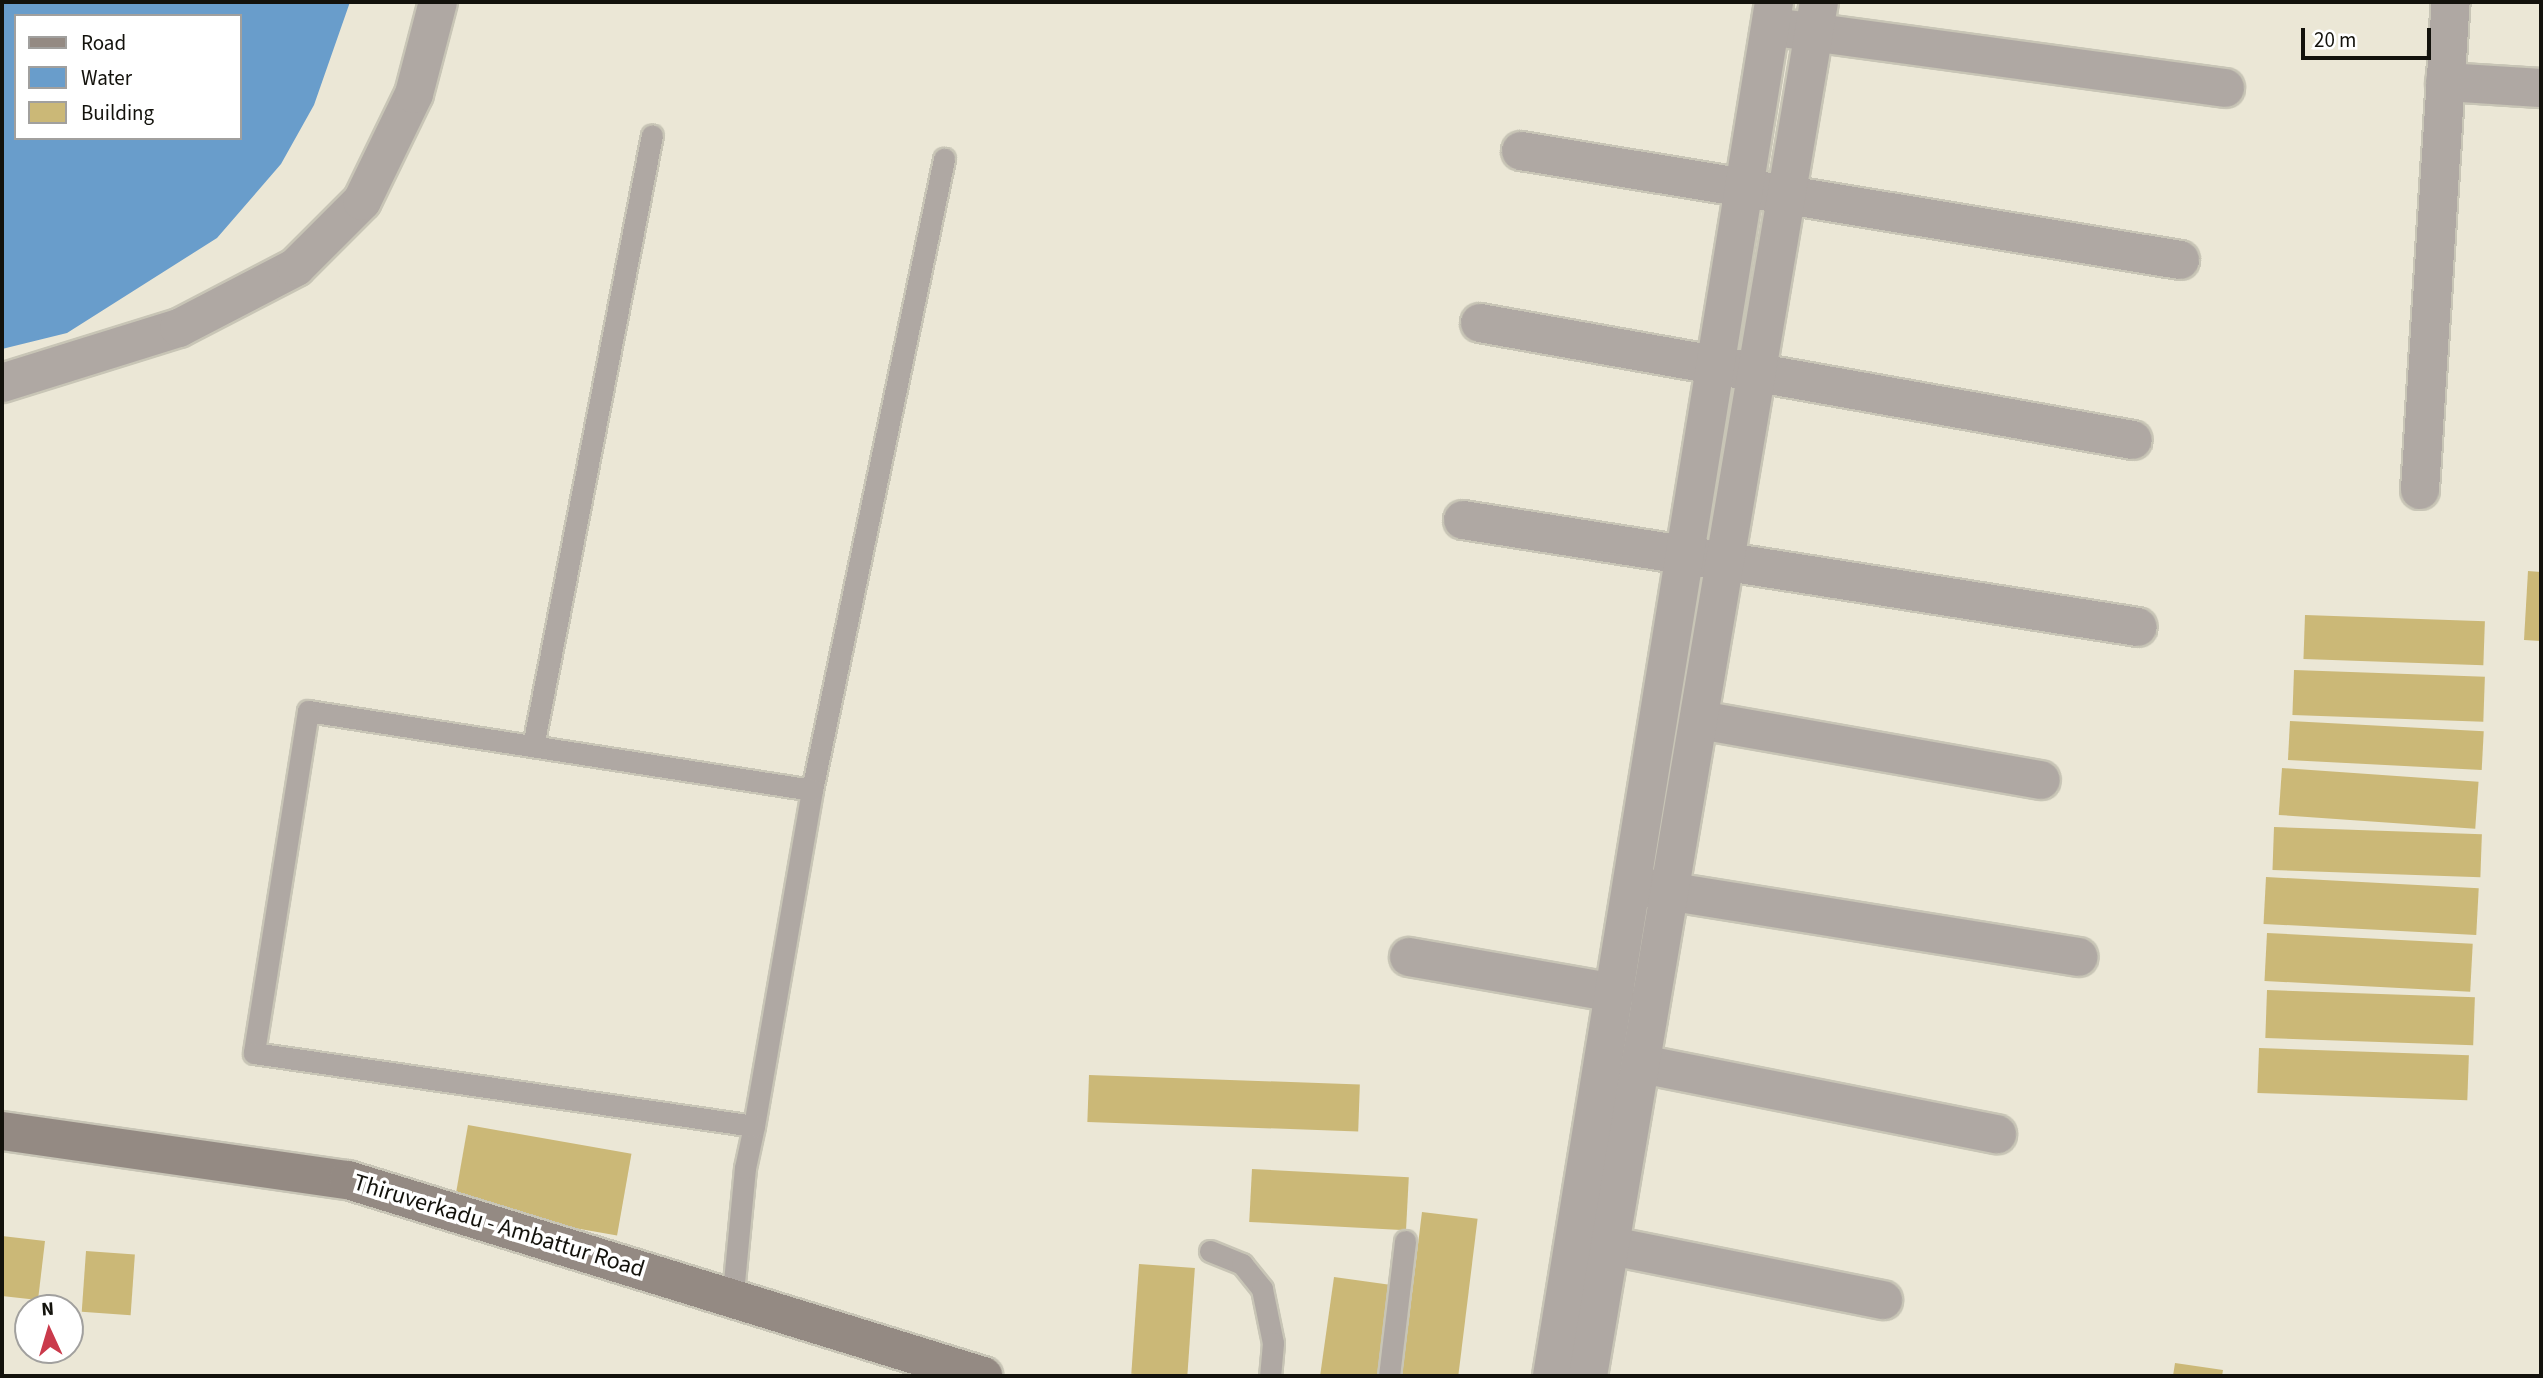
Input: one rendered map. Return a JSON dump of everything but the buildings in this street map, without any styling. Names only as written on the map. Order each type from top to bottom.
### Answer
[{"type":"main road","name":"Thiruverkadu - Ambattur Road","points":[[2,1131],[348,1180],[732,1303],[983,1376]]},
{"type":"street","points":[[2,383],[179,328],[296,267],[362,201],[414,94],[438,2]]},
{"type":"street","points":[[2420,490],[2451,2]]},
{"type":"street","points":[[1588,1376],[1592,1242],[1615,993],[1772,14],[1817,17],[2225,88]]},
{"type":"street","points":[[1552,1376],[1642,1064],[1817,17]]},
{"type":"street","points":[[2445,82],[2541,88]]},
{"type":"street","points":[[1521,151],[2180,260]]},
{"type":"street","points":[[1480,323],[2133,440]]},
{"type":"street","points":[[1463,520],[1684,558],[2138,627]]},
{"type":"street","points":[[1700,720],[2041,780]]},
{"type":"street","points":[[1632,886],[2078,957]]},
{"type":"street","points":[[1409,957],[1615,993]]},
{"type":"street","points":[[1642,1064],[1997,1134]]},
{"type":"street","points":[[1592,1242],[1883,1300]]},
{"type":"lane","points":[[533,746],[652,135]]},
{"type":"lane","points":[[732,1303],[754,1126],[812,790],[944,159]]},
{"type":"lane","points":[[754,1126],[254,1053],[308,711],[812,790]]},
{"type":"lane","points":[[1389,1376],[1405,1241]]},
{"type":"lane","points":[[1210,1251],[1242,1264],[1262,1289],[1273,1343],[1270,1376]]},
{"type":"water","points":[[2,2],[350,2],[314,105],[281,164],[217,238],[67,333],[2,349]]}]
